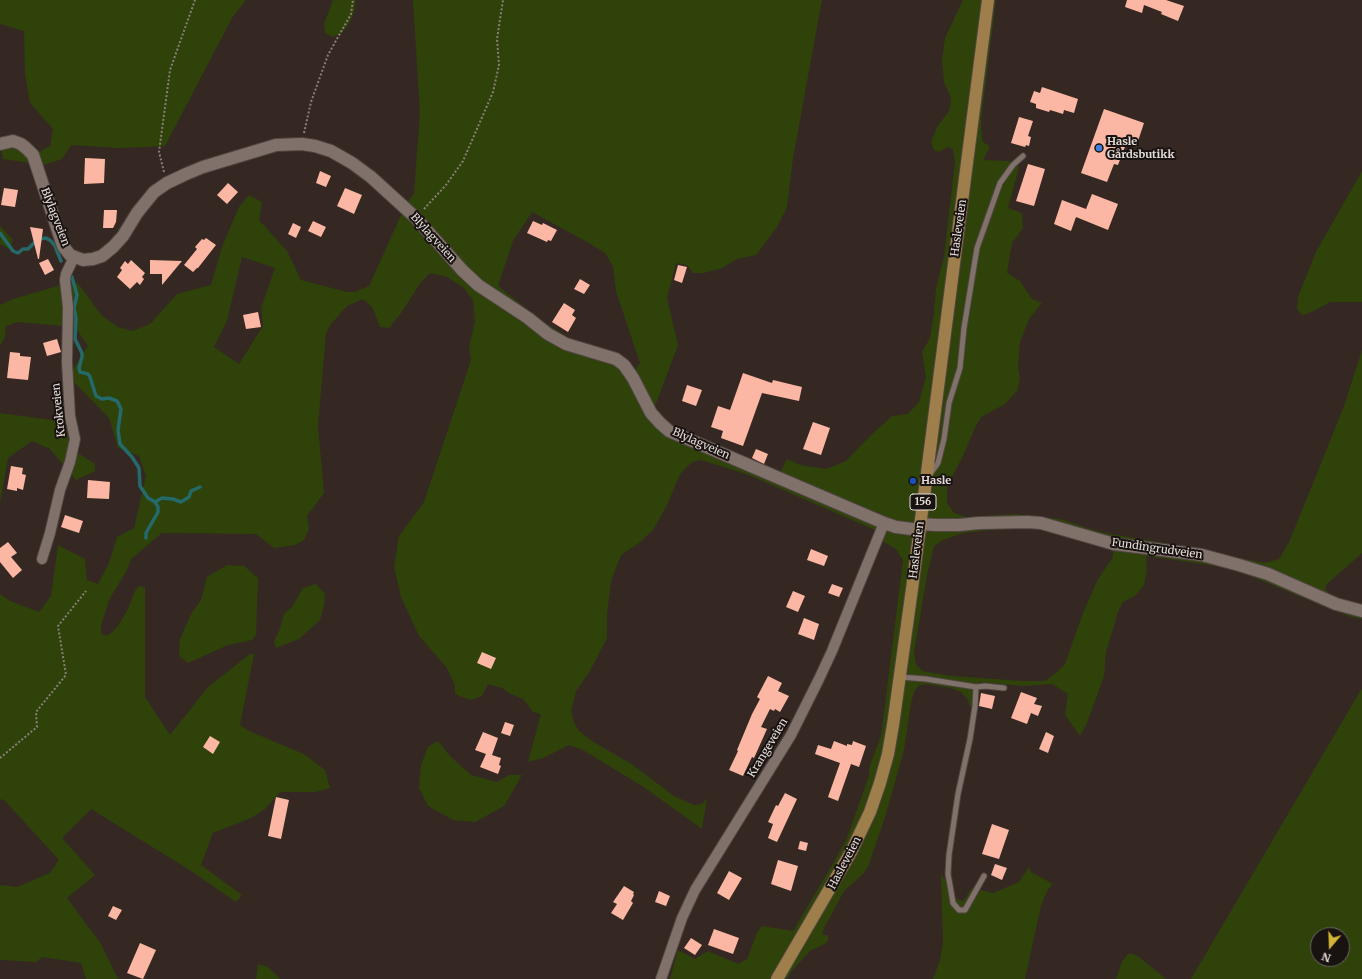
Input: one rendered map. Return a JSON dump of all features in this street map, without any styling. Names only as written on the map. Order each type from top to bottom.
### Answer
[{"type":"main road","name":"Hasleveien","points":[[777,979],[852,852],[870,812],[888,754],[920,527],[988,0]]},
{"type":"street","name":"Blylagveien","points":[[0,144],[13,142],[20,144],[33,155],[63,246],[70,255],[83,260],[102,256],[113,247],[123,236],[137,213],[154,192],[167,183],[203,167],[276,145],[302,144],[315,146],[331,152],[352,163],[371,177],[416,218],[457,265],[478,285],[528,318],[548,334],[566,344],[616,359],[624,365],[633,378],[651,413],[669,431],[884,523],[896,527],[920,527]]},
{"type":"street","name":"Krokveien","points":[[42,560],[60,490],[70,462],[75,440],[70,408],[67,362],[68,307],[65,280],[66,274],[74,257]]},
{"type":"street","name":"Fundingrudveien","points":[[920,527],[1007,522],[1041,523],[1114,544],[1202,555],[1239,564],[1278,578],[1336,604],[1362,611]]},
{"type":"street","name":"Krangeveien","points":[[661,979],[682,918],[694,890],[790,735],[819,679],[832,651],[884,523]]},
{"type":"lane","points":[[926,480],[938,463],[944,439],[949,403],[960,368],[964,328],[977,248],[1000,182],[1022,156]]},
{"type":"lane","points":[[900,677],[926,679],[976,687],[984,686],[1004,688]]},
{"type":"lane","points":[[976,687],[970,739],[957,801],[949,855],[948,874],[951,891],[954,903],[959,910],[965,910],[984,876]]},
{"type":"path","points":[[167,183],[159,152],[170,70],[195,0]]},
{"type":"path","points":[[302,144],[311,102],[328,55],[351,14],[354,0]]},
{"type":"path","points":[[416,218],[446,185],[463,162],[493,92],[499,65],[497,39],[503,0]]},
{"type":"path","points":[[0,758],[37,727],[36,712],[66,676],[58,626],[86,591]]},
{"type":"green space","points":[[0,0],[246,0],[232,18],[165,146],[119,148],[71,145],[62,159],[44,165],[3,159],[1,147],[17,145],[39,152],[50,146],[53,129],[30,103],[25,74],[24,31],[0,24]]},
{"type":"green space","points":[[333,0],[356,0],[354,12],[349,24],[342,33],[333,37],[325,33],[324,24]]},
{"type":"green space","points":[[413,0],[822,0],[793,158],[787,207],[777,227],[756,255],[737,259],[722,268],[704,273],[693,273],[687,265],[676,263],[667,298],[678,345],[654,409],[670,428],[780,473],[787,459],[800,465],[826,469],[846,461],[892,416],[908,414],[919,402],[926,377],[922,352],[930,338],[936,288],[944,257],[955,162],[953,149],[948,147],[939,152],[934,150],[931,142],[937,127],[949,111],[951,98],[944,82],[942,60],[945,38],[963,0],[996,0],[981,121],[982,141],[990,147],[983,160],[1008,161],[1019,167],[1008,208],[1022,213],[1023,228],[1012,243],[1007,273],[1020,281],[1032,299],[1042,303],[1029,319],[1020,342],[1018,368],[1020,379],[1017,391],[1005,404],[981,417],[947,486],[947,503],[954,513],[966,517],[1015,514],[1060,519],[1100,532],[1265,563],[1279,559],[1289,542],[1344,406],[1362,350],[1362,553],[1327,584],[1325,589],[1330,594],[1343,600],[1362,604],[1362,619],[1351,617],[1231,568],[1146,556],[1147,571],[1144,585],[1136,595],[1123,602],[1118,612],[1106,652],[1104,676],[1087,723],[1080,736],[1065,715],[1068,694],[1052,684],[1023,686],[979,682],[971,709],[967,698],[961,692],[951,688],[926,684],[918,686],[914,692],[911,703],[904,750],[886,814],[868,867],[863,874],[844,891],[824,928],[822,935],[827,935],[829,938],[826,943],[810,951],[792,971],[787,979],[670,979],[678,950],[695,959],[708,951],[738,964],[747,959],[757,933],[762,926],[793,931],[835,860],[847,838],[869,776],[870,765],[881,736],[903,560],[896,549],[884,542],[875,530],[746,474],[701,460],[692,462],[680,474],[667,505],[653,530],[639,543],[621,555],[611,581],[607,614],[607,638],[590,671],[576,691],[571,711],[574,722],[579,731],[592,741],[633,765],[674,796],[694,805],[702,804],[707,798],[702,829],[645,788],[583,750],[569,745],[543,758],[528,762],[541,714],[533,712],[523,699],[502,688],[488,684],[482,696],[471,700],[455,694],[455,685],[447,668],[419,636],[401,597],[394,567],[399,536],[424,502],[471,360],[469,346],[475,322],[473,300],[464,288],[447,277],[430,273],[421,282],[401,313],[389,328],[380,327],[372,307],[363,299],[347,306],[331,324],[326,333],[318,426],[324,493],[307,516],[309,529],[304,540],[295,545],[274,548],[256,534],[162,533],[131,559],[127,570],[109,600],[101,626],[101,633],[106,636],[111,633],[118,626],[128,609],[135,591],[139,586],[145,587],[145,697],[170,735],[208,687],[250,654],[254,654],[240,725],[249,731],[304,754],[325,770],[330,788],[315,792],[280,792],[265,809],[251,818],[213,833],[201,865],[242,895],[236,902],[188,869],[91,809],[62,838],[95,875],[67,898],[101,944],[118,979],[86,979],[81,963],[42,957],[36,962],[0,960],[0,885],[17,887],[50,873],[59,860],[5,801],[0,799],[0,594],[10,601],[39,612],[51,596],[58,545],[85,559],[87,580],[98,584],[109,563],[117,537],[134,528],[146,476],[139,456],[118,448],[109,418],[70,378],[72,371],[88,346],[75,327],[17,322],[6,326],[5,337],[0,346],[0,305],[13,299],[61,285],[78,283],[101,315],[118,327],[132,331],[150,324],[177,294],[211,285],[222,247],[239,207],[249,195],[262,202],[259,220],[287,251],[301,280],[347,292],[355,292],[369,286],[407,202],[414,194],[420,112]],"holes":[[[532,212],[605,253],[613,266],[616,291],[640,363],[635,370],[629,362],[614,352],[592,347],[569,338],[538,318],[498,286],[513,241]],[[242,257],[275,268],[261,308],[263,326],[239,364],[214,347],[227,321]],[[1009,528],[1035,528],[1113,549],[1113,557],[1098,579],[1083,613],[1065,664],[1045,681],[1022,681],[951,676],[922,671],[916,664],[914,653],[927,575],[934,546],[943,540],[963,533]]]},
{"type":"green space","points":[[1362,171],[1362,302],[1330,302],[1312,312],[1302,315],[1297,309],[1298,297],[1316,252]]},
{"type":"green space","points":[[0,226],[13,240],[9,249],[0,244]]},
{"type":"green space","points":[[0,413],[59,421],[67,431],[70,448],[95,464],[95,471],[76,480],[50,449],[32,441],[8,458],[0,503]]},
{"type":"green space","points":[[227,565],[244,566],[258,578],[256,635],[252,640],[228,645],[188,663],[179,656],[180,639],[191,614],[201,600],[207,577]]},
{"type":"green space","points":[[316,584],[325,594],[324,606],[320,620],[299,639],[276,648],[274,642],[284,614],[292,607],[303,588]]},
{"type":"green space","points":[[1362,688],[1362,979],[1191,979]]},
{"type":"green space","points":[[438,741],[450,756],[471,775],[497,782],[509,775],[522,775],[504,806],[475,822],[453,820],[428,806],[419,788],[421,765],[428,747]]},
{"type":"green space","points":[[1029,867],[1031,872],[1053,884],[1047,891],[1041,906],[1025,979],[933,979],[940,960],[943,943],[941,875],[957,899],[963,901],[972,888],[993,893],[1019,882]]},
{"type":"green space","points":[[1128,954],[1133,954],[1139,957],[1166,979],[1116,979],[1122,962]]},
{"type":"green space","points":[[258,964],[268,967],[280,979],[256,979]]},
{"type":"building","points":[[1127,0],[1166,0],[1184,6],[1178,21],[1161,14],[1162,12],[1144,5],[1142,13],[1125,7]]},
{"type":"building","points":[[1042,87],[1078,99],[1074,113],[1064,110],[1063,114],[1036,108],[1036,104],[1030,102],[1034,91],[1040,93]]},
{"type":"building","points":[[1104,109],[1144,123],[1136,147],[1126,144],[1118,165],[1114,164],[1107,182],[1081,173]]},
{"type":"building","points":[[1019,117],[1033,121],[1028,136],[1031,137],[1029,146],[1026,145],[1025,147],[1011,143]]},
{"type":"building","points":[[85,158],[105,159],[104,183],[84,184]]},
{"type":"building","points":[[1028,164],[1045,169],[1034,206],[1016,201]]},
{"type":"building","points":[[320,171],[331,176],[326,187],[316,183]]},
{"type":"building","points":[[228,183],[238,192],[227,204],[217,195]]},
{"type":"building","points":[[4,188],[18,190],[15,207],[1,205]]},
{"type":"building","points":[[345,188],[362,195],[354,214],[337,206]]},
{"type":"building","points":[[1092,194],[1118,204],[1108,230],[1076,217],[1071,231],[1054,224],[1062,200],[1086,209]]},
{"type":"building","points":[[104,210],[117,210],[116,222],[113,228],[103,228]]},
{"type":"building","points":[[313,221],[326,227],[321,237],[308,231]]},
{"type":"building","points":[[533,221],[542,225],[543,223],[557,230],[551,241],[548,240],[547,242],[527,233]]},
{"type":"building","points":[[293,223],[301,227],[296,238],[288,234]]},
{"type":"building","points":[[30,227],[43,229],[39,259],[38,259]]},
{"type":"building","points":[[206,238],[216,245],[198,268],[193,272],[184,265],[197,249],[195,247],[202,239],[204,240]]},
{"type":"building","points":[[48,259],[54,270],[45,275],[39,263]]},
{"type":"building","points":[[131,260],[145,273],[142,277],[144,279],[140,285],[137,282],[130,289],[117,277],[122,270],[120,268],[125,261],[128,264]]},
{"type":"building","points":[[150,260],[182,261],[162,285],[162,274],[150,274]]},
{"type":"building","points":[[678,265],[687,267],[682,283],[674,280]]},
{"type":"building","points":[[580,279],[590,285],[584,294],[574,289]]},
{"type":"building","points":[[564,303],[575,310],[572,315],[576,318],[568,332],[552,322]]},
{"type":"building","points":[[258,312],[261,327],[246,329],[243,315]]},
{"type":"building","points":[[57,339],[61,352],[47,356],[43,343]]},
{"type":"building","points":[[10,352],[20,353],[20,356],[31,357],[28,380],[7,378]]},
{"type":"building","points":[[743,373],[772,383],[773,380],[802,387],[799,401],[762,393],[743,446],[721,438],[723,431],[711,427],[718,406],[730,410]]},
{"type":"building","points":[[687,385],[702,390],[696,406],[682,401]]},
{"type":"building","points":[[813,422],[830,428],[821,455],[803,449]]},
{"type":"building","points":[[756,449],[768,454],[764,464],[752,458]]},
{"type":"building","points":[[11,466],[23,468],[22,474],[26,475],[23,490],[17,488],[17,491],[7,489]]},
{"type":"building","points":[[88,480],[110,482],[109,499],[87,498]]},
{"type":"building","points":[[65,515],[83,521],[79,533],[61,527]]},
{"type":"building","points":[[8,542],[17,553],[11,557],[22,570],[13,578],[0,562],[0,548]]},
{"type":"building","points":[[811,549],[828,556],[824,566],[807,560]]},
{"type":"building","points":[[832,584],[843,588],[839,597],[828,593]]},
{"type":"building","points":[[793,591],[805,596],[798,612],[786,607]]},
{"type":"building","points":[[804,618],[819,624],[814,640],[798,634]]},
{"type":"building","points":[[482,652],[496,658],[491,669],[477,663]]},
{"type":"building","points":[[768,676],[782,683],[778,691],[789,696],[780,712],[775,709],[774,711],[770,709],[761,727],[767,729],[754,758],[752,757],[743,776],[729,770],[752,714],[760,699],[757,697]]},
{"type":"building","points":[[1021,692],[1037,698],[1034,704],[1042,706],[1038,716],[1031,713],[1027,724],[1011,718]]},
{"type":"building","points":[[981,693],[995,696],[992,709],[979,706]]},
{"type":"building","points":[[505,722],[514,725],[510,736],[501,733]]},
{"type":"building","points":[[483,732],[498,738],[492,755],[501,758],[499,765],[501,766],[498,774],[480,767],[486,754],[475,750]]},
{"type":"building","points":[[1046,732],[1054,736],[1048,753],[1039,749]]},
{"type":"building","points":[[210,736],[220,742],[213,754],[203,747]]},
{"type":"building","points":[[834,741],[847,746],[847,744],[852,745],[853,741],[866,746],[859,767],[851,764],[838,801],[828,797],[840,763],[815,754],[818,745],[831,749]]},
{"type":"building","points":[[785,793],[797,799],[777,842],[768,838],[773,824],[768,822],[776,805],[778,806]]},
{"type":"building","points":[[276,797],[289,800],[281,839],[268,836]]},
{"type":"building","points":[[992,824],[1009,830],[999,859],[982,854]]},
{"type":"building","points":[[800,841],[808,843],[806,851],[798,849]]},
{"type":"building","points":[[778,860],[798,866],[791,891],[771,884]]},
{"type":"building","points":[[995,864],[1007,868],[1002,880],[991,875]]},
{"type":"building","points":[[729,871],[742,878],[729,900],[717,893]]},
{"type":"building","points":[[624,886],[634,892],[634,895],[631,901],[633,903],[623,920],[611,913],[617,904],[613,902]]},
{"type":"building","points":[[659,891],[670,896],[666,906],[655,902]]},
{"type":"building","points":[[113,906],[122,910],[116,920],[108,916]]},
{"type":"building","points":[[714,929],[739,938],[733,954],[708,945]]},
{"type":"building","points":[[691,938],[702,945],[695,955],[684,948]]},
{"type":"building","points":[[140,943],[156,950],[143,979],[127,973]]},
{"type":"waterway","points":[[0,233],[13,251],[18,253],[23,249],[28,249],[38,239],[46,238],[55,246],[61,261]]},
{"type":"waterway","points":[[72,277],[77,295],[74,308],[76,318],[75,339],[82,353],[79,368],[80,372],[88,374],[96,396],[102,399],[109,398],[117,401],[121,409],[118,430],[120,444],[132,457],[139,468],[140,486],[148,498],[155,502],[158,507],[158,512],[146,533],[146,538]]},
{"type":"waterway","points":[[155,502],[162,498],[173,499],[181,502],[189,497],[191,491],[200,487]]},
{"type":"place","name":"Hasle Gårdsbutikk","points":[[1099,148]]},
{"type":"place","name":"Hasle","points":[[913,481]]}]
